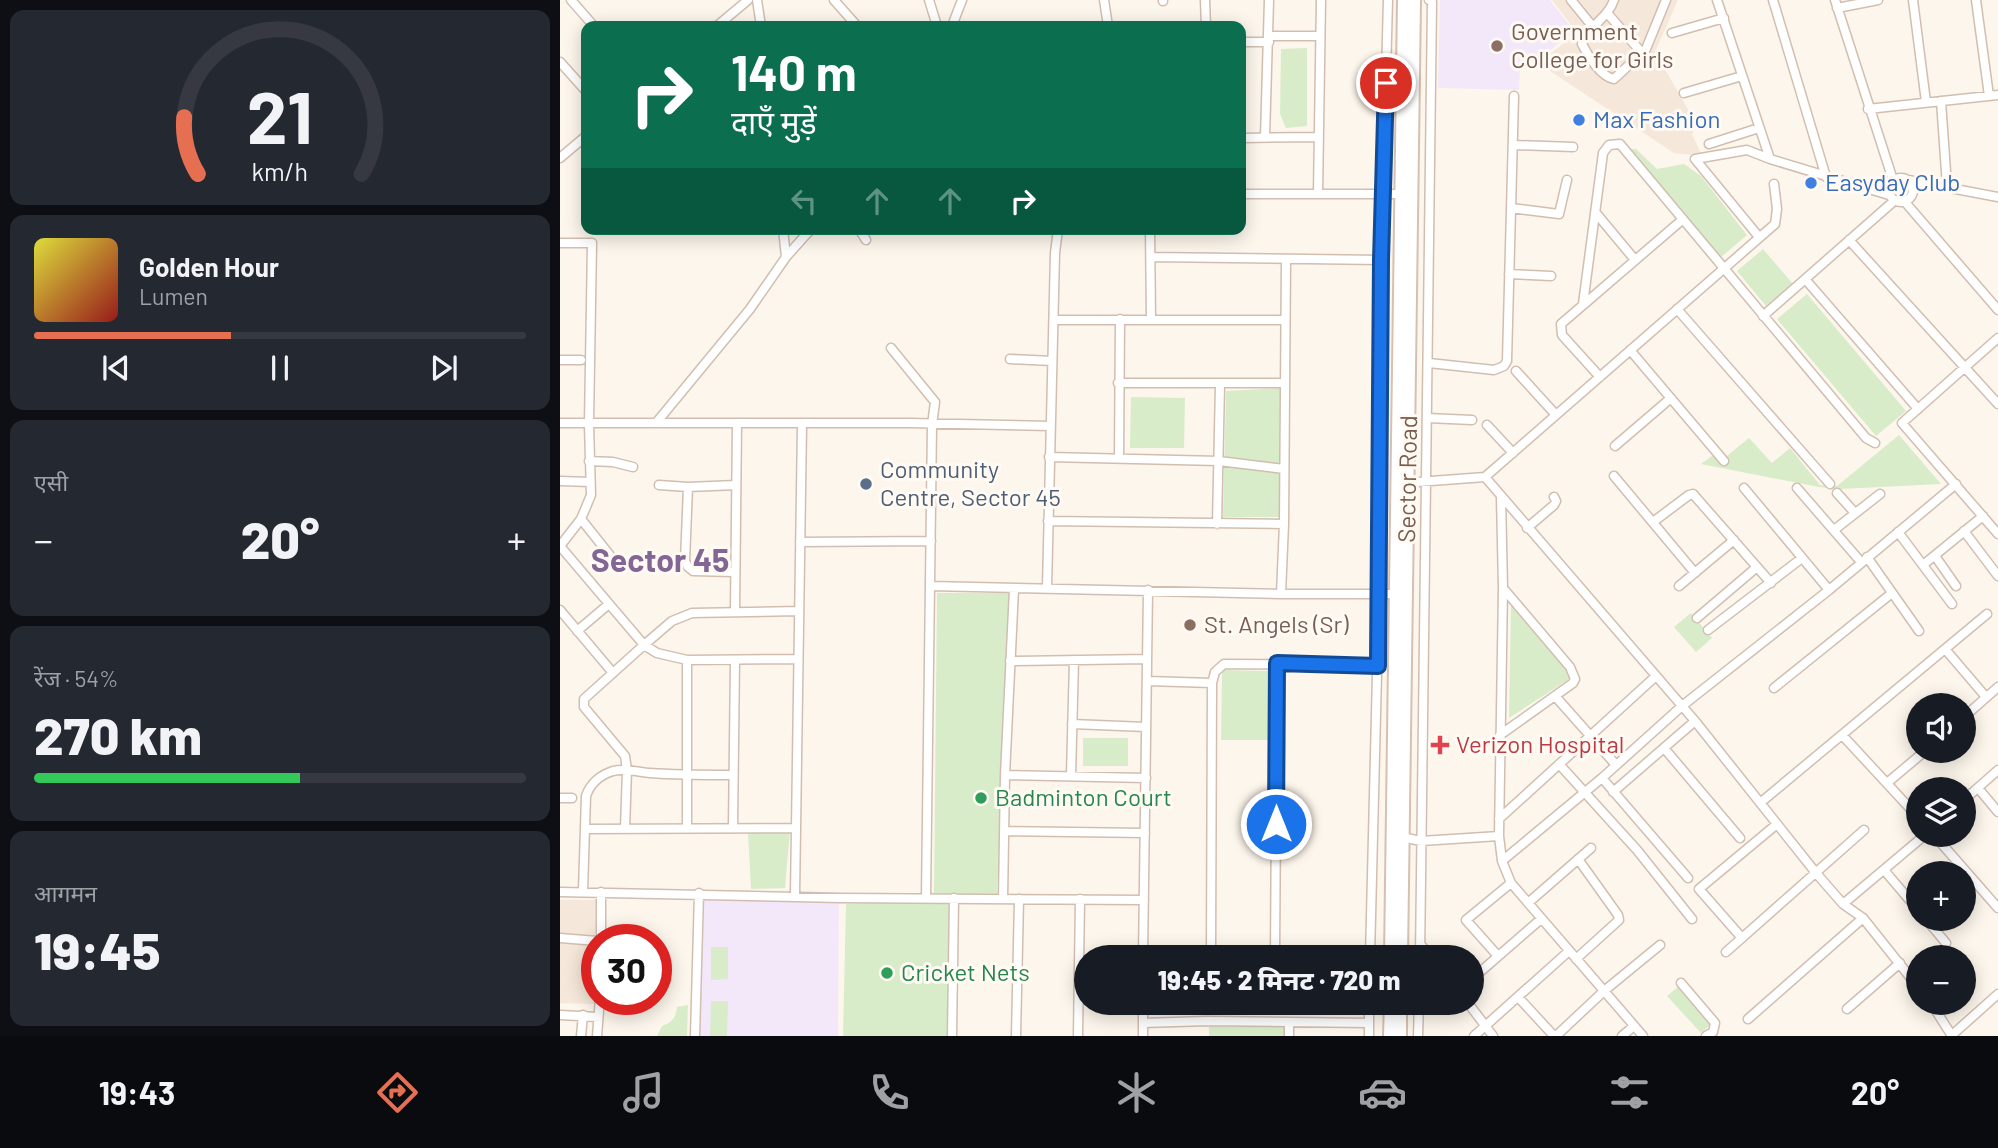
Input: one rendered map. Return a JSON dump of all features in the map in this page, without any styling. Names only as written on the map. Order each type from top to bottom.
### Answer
[{"type":"main road","name":"Sector Road","points":[[1401,945],[1398,837],[1406,194],[1404,0]]},
{"type":"main road","name":"Sector Road","points":[[1406,194],[1414,0]]},
{"type":"main road","name":"Sector Road","points":[[1392,945],[1398,837]]},
{"type":"main road","points":[[1390,1036],[1391,1015]]},
{"type":"main road","points":[[1400,1036],[1401,1015]]},
{"type":"street","points":[[571,0],[589,21]]},
{"type":"street","points":[[723,21],[748,0]]},
{"type":"street","points":[[757,0],[760,21]]},
{"type":"street","points":[[834,0],[853,21]]},
{"type":"street","points":[[929,0],[935,21]]},
{"type":"street","points":[[954,21],[962,0]]},
{"type":"street","points":[[1104,0],[1107,21]]},
{"type":"street","points":[[1205,0],[1206,21]]},
{"type":"street","points":[[1265,137],[1269,0]]},
{"type":"street","points":[[1318,194],[1321,0]]},
{"type":"street","points":[[1370,945],[1378,666],[1381,260],[1388,0]]},
{"type":"street","points":[[1421,944],[1429,363],[1432,2],[1429,0]]},
{"type":"street","points":[[1571,0],[1593,27]]},
{"type":"street","points":[[1614,0],[1608,14],[1593,27],[1584,38],[1583,44],[1609,79],[1618,76],[1646,49],[1666,0]]},
{"type":"street","points":[[1717,0],[1770,159]]},
{"type":"street","points":[[1773,0],[1826,177]]},
{"type":"street","points":[[1878,0],[1836,4],[1893,180]]},
{"type":"street","points":[[1913,0],[1926,102]]},
{"type":"street","points":[[1868,109],[1994,95],[1976,0]]},
{"type":"street","points":[[1608,14],[1642,54]]},
{"type":"street","points":[[1672,33],[1724,18]]},
{"type":"street","points":[[1246,41],[1320,36]]},
{"type":"street","points":[[560,62],[581,86]]},
{"type":"street","points":[[1684,93],[1742,76]]},
{"type":"street","points":[[1429,363],[1494,370],[1504,366],[1507,361],[1514,96]]},
{"type":"street","points":[[1941,101],[1947,186]]},
{"type":"street","points":[[1709,144],[1759,128]]},
{"type":"street","points":[[1246,138],[1318,136]]},
{"type":"street","points":[[560,158],[581,140]]},
{"type":"street","points":[[1583,304],[1603,153],[1609,145],[1620,144],[1866,438],[1875,443]]},
{"type":"street","points":[[1513,145],[1573,147]]},
{"type":"street","points":[[1759,237],[1695,159],[1747,150],[1905,202],[1998,310]]},
{"type":"street","points":[[1891,198],[1889,187],[1893,180],[1900,178],[1998,197]]},
{"type":"street","points":[[1511,208],[1559,214],[1567,180]]},
{"type":"street","points":[[1905,202],[1911,197],[1913,190],[1908,180]]},
{"type":"street","points":[[1403,483],[1485,477],[1775,224],[1777,209],[1774,184]]},
{"type":"street","points":[[1246,194],[1406,194]]},
{"type":"street","points":[[1763,316],[1849,240],[1891,198]]},
{"type":"street","points":[[1596,213],[1636,260]]},
{"type":"street","points":[[1600,377],[1562,335],[1564,320],[1682,220]]},
{"type":"street","points":[[784,235],[786,257]]},
{"type":"street","points":[[656,423],[750,309],[786,257],[806,235]]},
{"type":"street","points":[[863,235],[866,240]]},
{"type":"street","points":[[1047,588],[1057,235]]},
{"type":"street","points":[[1150,235],[1151,320]]},
{"type":"street","points":[[1849,240],[1998,404]]},
{"type":"street","points":[[560,243],[592,243],[589,424],[591,495],[581,519],[560,546],[644,645],[657,653],[687,660],[798,659]]},
{"type":"street","points":[[1150,257],[1381,260]]},
{"type":"street","points":[[1281,594],[1286,259]]},
{"type":"street","points":[[1509,274],[1551,276]]},
{"type":"street","points":[[1805,279],[1919,409]]},
{"type":"street","points":[[1677,309],[1830,484]]},
{"type":"street","points":[[1119,458],[1120,319]]},
{"type":"street","points":[[1054,320],[1285,320]]},
{"type":"street","points":[[1998,338],[1902,423],[1998,534]]},
{"type":"street","points":[[891,348],[935,402],[932,425],[926,898]]},
{"type":"street","points":[[1630,350],[1724,461]]},
{"type":"street","points":[[560,359],[581,360]]},
{"type":"street","points":[[1010,359],[1052,361]]},
{"type":"street","points":[[1516,371],[1556,415]]},
{"type":"street","points":[[1118,383],[1285,383]]},
{"type":"street","points":[[1217,524],[1220,384]]},
{"type":"street","points":[[1615,446],[1671,398]]},
{"type":"street","points":[[1427,418],[1472,421]]},
{"type":"street","points":[[560,423],[1050,426]]},
{"type":"street","points":[[735,611],[737,424]]},
{"type":"street","points":[[795,896],[802,424]]},
{"type":"street","points":[[1487,425],[1513,453]]},
{"type":"street","points":[[1049,457],[1219,461],[1284,469]]},
{"type":"street","points":[[589,461],[613,462],[633,467]]},
{"type":"street","points":[[1614,476],[1695,573]]},
{"type":"street","points":[[1485,477],[1695,721],[1816,873],[1843,904],[1863,918],[1906,971]]},
{"type":"street","points":[[560,481],[590,482]]},
{"type":"street","points":[[1502,861],[1602,778],[1682,706],[1829,590],[1956,484]]},
{"type":"street","points":[[659,485],[736,485]]},
{"type":"street","points":[[688,487],[685,561],[688,568],[693,571],[734,572]]},
{"type":"street","points":[[1744,488],[1829,590]]},
{"type":"street","points":[[1797,488],[1833,530],[1864,560],[1919,631]]},
{"type":"street","points":[[1837,492],[1855,513]]},
{"type":"street","points":[[1653,522],[1693,494],[1771,583]]},
{"type":"street","points":[[1833,530],[1880,494]]},
{"type":"street","points":[[1501,497],[1503,588],[1499,836],[1502,861],[1511,883],[1643,1036]]},
{"type":"street","points":[[1527,528],[1554,505],[1554,497]]},
{"type":"street","points":[[1923,565],[1983,516]]},
{"type":"street","points":[[581,519],[616,563]]},
{"type":"street","points":[[1048,521],[1284,524]]},
{"type":"street","points":[[1964,531],[1998,576]]},
{"type":"street","points":[[1898,532],[1952,604]]},
{"type":"street","points":[[1679,586],[1734,540]]},
{"type":"street","points":[[800,542],[931,541]]},
{"type":"street","points":[[1935,556],[1956,586]]},
{"type":"street","points":[[1708,630],[1802,558]]},
{"type":"street","points":[[1698,618],[1758,568]]},
{"type":"street","points":[[930,586],[1401,594]]},
{"type":"street","points":[[1500,736],[1573,683],[1574,674],[1503,588]]},
{"type":"street","points":[[1003,899],[1014,589]]},
{"type":"street","points":[[1143,945],[1148,590]]},
{"type":"street","points":[[1773,688],[1892,593]]},
{"type":"street","points":[[577,631],[609,604]]},
{"type":"street","points":[[560,610],[613,673]]},
{"type":"street","points":[[625,829],[627,763],[621,749],[582,703],[584,699],[660,630],[681,615],[735,611],[799,611]]},
{"type":"street","points":[[1760,803],[1987,614]]},
{"type":"street","points":[[1945,649],[1986,697]]},
{"type":"street","points":[[1010,660],[1147,659]]},
{"type":"street","points":[[687,660],[687,828]]},
{"type":"street","points":[[733,828],[735,660]]},
{"type":"street","points":[[1071,776],[1074,660]]},
{"type":"street","points":[[1275,945],[1277,663]]},
{"type":"street","points":[[1211,945],[1212,683],[1215,671],[1224,664],[1378,666]]},
{"type":"street","points":[[1499,819],[1656,676]]},
{"type":"street","points":[[1147,681],[1212,683]]},
{"type":"street","points":[[1976,706],[1998,687]]},
{"type":"street","points":[[1555,696],[1616,765]]},
{"type":"street","points":[[1613,792],[1695,721]]},
{"type":"street","points":[[1072,724],[1146,727]]},
{"type":"street","points":[[1843,736],[1906,804]]},
{"type":"street","points":[[1664,748],[1740,838]]},
{"type":"street","points":[[1887,783],[1911,763]]},
{"type":"street","points":[[1559,764],[1637,850],[1692,919]]},
{"type":"street","points":[[583,891],[586,796],[588,789],[604,775],[627,770],[732,775]]},
{"type":"street","points":[[1998,770],[1978,788],[1998,812]]},
{"type":"street","points":[[1006,775],[1146,778]]},
{"type":"street","points":[[1602,778],[1688,878]]},
{"type":"street","points":[[560,798],[572,798]]},
{"type":"street","points":[[1742,938],[1699,889],[1777,824]]},
{"type":"street","points":[[585,829],[796,828]]},
{"type":"street","points":[[1726,952],[1864,830]]},
{"type":"street","points":[[1004,831],[1145,832]]},
{"type":"street","points":[[1398,837],[1421,841],[1499,836]]},
{"type":"street","points":[[1843,904],[1911,847]]},
{"type":"street","points":[[1945,847],[1998,908]]},
{"type":"street","points":[[1528,903],[1591,848]]},
{"type":"street","points":[[1576,959],[1619,920],[1578,859]]},
{"type":"street","points":[[1884,870],[1906,896]]},
{"type":"street","points":[[1498,956],[1466,920],[1511,883]]},
{"type":"street","points":[[560,892],[1144,900]]},
{"type":"street","points":[[599,924],[600,892]]},
{"type":"street","points":[[695,1036],[699,893]]},
{"type":"street","points":[[952,1036],[954,898]]},
{"type":"street","points":[[1016,1036],[1018,899]]},
{"type":"street","points":[[1078,1036],[1080,899]]},
{"type":"street","points":[[1748,1019],[1863,918]]},
{"type":"street","points":[[1484,968],[1541,919]]},
{"type":"street","points":[[1936,931],[1946,943]]},
{"type":"street","points":[[560,938],[581,939]]},
{"type":"street","points":[[1517,997],[1555,1036],[1660,944]]},
{"type":"street","points":[[1474,1036],[1569,951]]},
{"type":"street","points":[[1847,1009],[1900,963]]},
{"type":"street","points":[[1681,983],[1715,1023],[1713,1031],[1706,1036]]},
{"type":"street","points":[[1939,1015],[1952,1035],[1998,994]]},
{"type":"street","points":[[581,1036],[583,1015]]},
{"type":"street","points":[[1143,1015],[1143,1036]]},
{"type":"street","points":[[1369,1015],[1369,1036]]},
{"type":"street","points":[[1418,1036],[1419,1015]]},
{"type":"street","points":[[1477,1015],[1493,1036]]},
{"type":"street","points":[[560,1016],[598,1017],[597,1036]]},
{"type":"street","points":[[1289,1022],[1289,1036]]},
{"type":"street","points":[[1143,1023],[1369,1023]]},
{"type":"street","points":[[1622,1036],[1634,1026]]},
{"type":"shaded area","name":"Government College for Girls","points":[[1440,0],[1550,0],[1574,31],[1537,61],[1520,68],[1519,90],[1438,88]]},
{"type":"shaded area","points":[[1552,0],[1678,0],[1655,52],[1697,125],[1692,134],[1702,156],[1674,153],[1538,63],[1577,33]]},
{"type":"shaded area","points":[[701,899],[839,899],[838,1036],[700,1036]]},
{"type":"shaded area","points":[[560,900],[596,900],[596,924],[581,924],[581,1004],[560,1003]]},
{"type":"green space","points":[[1307,48],[1307,126],[1286,128],[1280,114],[1281,49]]},
{"type":"green space","points":[[1625,149],[1636,149],[1657,169],[1684,164],[1701,176],[1747,235],[1720,258]]},
{"type":"green space","points":[[1763,249],[1793,284],[1766,306],[1737,271]]},
{"type":"green space","points":[[1807,294],[1906,411],[1876,436],[1777,319]]},
{"type":"green space","points":[[1280,388],[1279,517],[1223,517],[1226,391]]},
{"type":"green space","points":[[1131,397],[1185,398],[1184,448],[1130,448]]},
{"type":"green space","points":[[1899,435],[1941,484],[1840,489],[1701,464],[1716,453],[1723,459],[1749,438],[1772,463],[1790,448],[1820,485],[1837,486]]},
{"type":"green space","points":[[937,593],[1009,593],[997,895],[934,893]]},
{"type":"green space","points":[[1511,603],[1575,675],[1509,718]]},
{"type":"green space","points":[[1691,613],[1712,638],[1696,652],[1674,627]]},
{"type":"green space","points":[[1222,670],[1270,671],[1270,740],[1221,740]]},
{"type":"green space","points":[[1083,738],[1128,738],[1128,766],[1083,766]]},
{"type":"green space","points":[[790,831],[785,888],[751,889],[748,832]]},
{"type":"green space","points":[[952,898],[947,1036],[843,1036],[846,904]]},
{"type":"green space","points":[[711,947],[728,947],[728,979],[711,980]]},
{"type":"green space","points":[[1679,986],[1711,1024],[1701,1033],[1667,996]]},
{"type":"green space","points":[[711,1001],[728,1001],[727,1036],[710,1036]]},
{"type":"green space","points":[[688,1005],[687,1036],[657,1036],[662,1026],[673,1019],[677,1007]]},
{"type":"green space","points":[[1209,1027],[1286,1027],[1286,1036],[1209,1036]]},
{"type":"place","name":"Government College for Girls","points":[[1497,46]]},
{"type":"place","name":"Max Fashion","points":[[1579,120]]},
{"type":"place","name":"Easyday Club","points":[[1811,183]]},
{"type":"place","name":"Community Centre, Sector 45","points":[[866,484]]},
{"type":"place","name":"St. Angels (Sr)","points":[[1190,625]]},
{"type":"place","name":"Verizon Hospital","points":[[1440,745]]},
{"type":"place","name":"Badminton Court","points":[[981,798]]},
{"type":"place","name":"Cricket Nets","points":[[887,973]]},
{"type":"district","name":"Sector 45","points":[[660,561]]},
{"type":"route","points":[[1276,824],[1277,663],[1378,666],[1381,260],[1386,83]]}]
